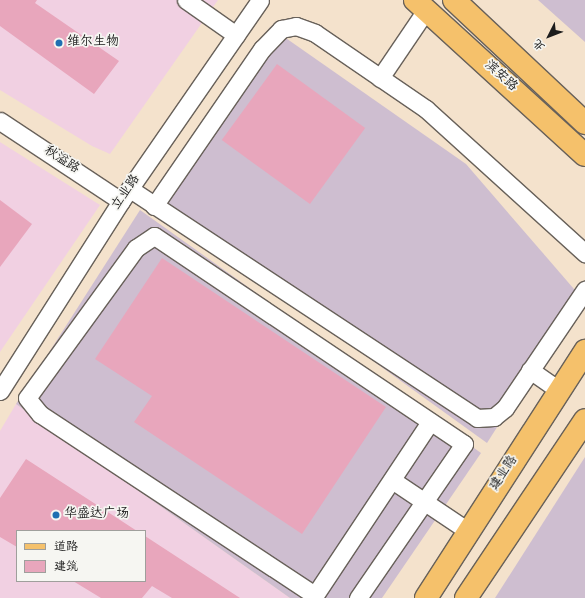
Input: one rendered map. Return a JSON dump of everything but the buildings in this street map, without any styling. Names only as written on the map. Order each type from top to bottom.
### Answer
[{"type":"main road","name":"滨安路","points":[[454,0],[585,123]]},
{"type":"main road","name":"滨安路","points":[[421,5],[585,155]]},
{"type":"main road","name":"建业路","points":[[426,598],[559,390],[585,352]]},
{"type":"main road","points":[[466,598],[585,420]]},
{"type":"street","points":[[186,0],[236,36]]},
{"type":"street","name":"立业路","points":[[0,391],[125,195],[260,0]]},
{"type":"street","points":[[380,78],[421,5]]},
{"type":"street","points":[[154,206],[262,49],[281,29],[290,26],[304,28],[426,109],[585,253]]},
{"type":"street","name":"秋溢路","points":[[0,121],[125,195],[154,206],[477,418],[487,418],[499,413],[585,290]]},
{"type":"street","points":[[358,598],[464,444],[154,236],[136,248],[27,398],[40,414],[318,596],[430,422]]},
{"type":"street","points":[[530,370],[559,390]]},
{"type":"street","points":[[392,480],[468,531]]},
{"type":"shaded area","name":"维尔生物","points":[[0,0],[218,0],[110,154],[92,146],[0,90]]},
{"type":"shaded area","points":[[538,0],[585,0],[585,42]]},
{"type":"shaded area","points":[[270,27],[466,164],[580,296],[487,443],[151,201]]},
{"type":"shaded area","points":[[0,142],[100,205],[0,352]]},
{"type":"shaded area","points":[[140,210],[481,453],[382,598],[290,598],[16,404]]},
{"type":"shaded area","points":[[16,404],[290,598],[0,598],[0,431]]},
{"type":"shaded area","points":[[585,457],[585,598],[495,598]]},
{"type":"place","name":"维尔生物","points":[[59,43]]},
{"type":"place","name":"华盛达广场","points":[[56,515]]}]
